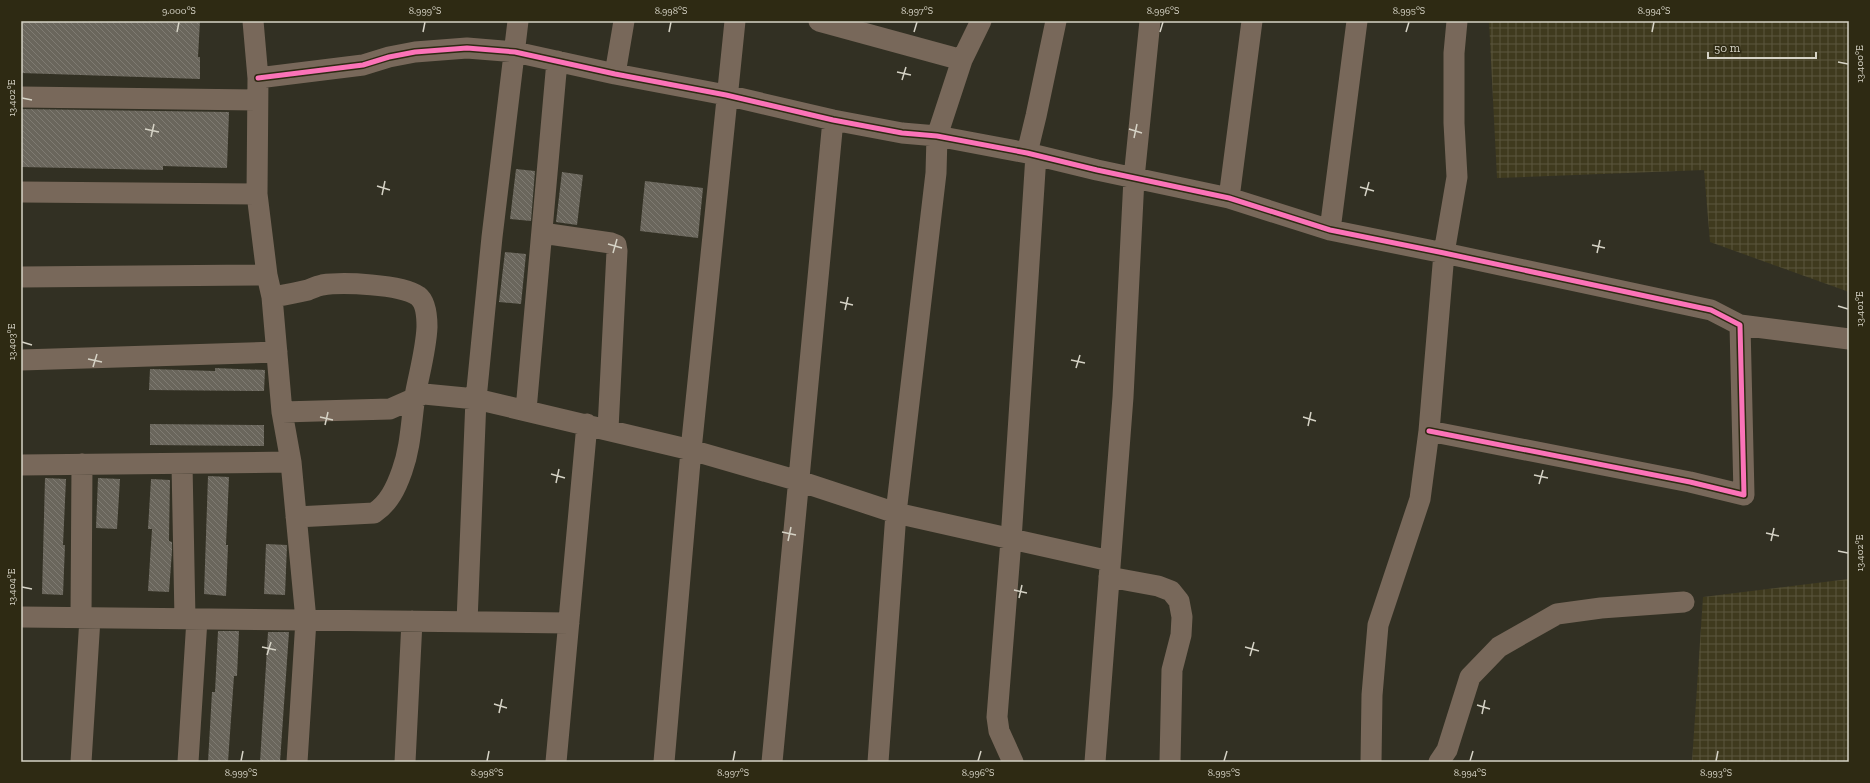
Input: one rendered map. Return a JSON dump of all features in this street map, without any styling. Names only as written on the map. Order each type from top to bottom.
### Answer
[{"type":"street","points":[[253,21],[258,78],[257,194],[267,275],[272,297],[282,412],[291,462],[306,620],[297,762]]},
{"type":"street","points":[[467,622],[476,399],[492,237],[518,21]]},
{"type":"street","points":[[615,74],[624,21]]},
{"type":"street","points":[[664,762],[691,450],[726,95],[735,21]]},
{"type":"street","points":[[878,762],[896,513],[936,173],[938,136],[962,60],[981,21]]},
{"type":"street","points":[[1013,762],[999,731],[997,717],[1011,540],[1031,154],[1036,116],[1056,21]]},
{"type":"street","points":[[1095,762],[1123,397],[1134,178],[1150,21]]},
{"type":"street","points":[[1229,198],[1252,21]]},
{"type":"street","points":[[1330,230],[1357,21]]},
{"type":"street","points":[[1371,762],[1372,695],[1378,625],[1420,499],[1429,431],[1444,253],[1457,177],[1454,123],[1454,53],[1457,21]]},
{"type":"street","points":[[831,23],[962,60]]},
{"type":"street","points":[[258,78],[363,65],[389,57],[415,52],[467,48],[515,52],[615,74],[726,95],[833,120],[902,133],[938,136],[1031,154],[1229,198],[1330,230],[1711,310],[1740,325],[1849,339]]},
{"type":"street","points":[[526,410],[557,61]]},
{"type":"street","points":[[21,97],[257,100]]},
{"type":"street","points":[[772,762],[833,120]]},
{"type":"street","points":[[21,192],[257,194]]},
{"type":"street","points":[[542,233],[612,243],[616,245],[617,251],[608,429]]},
{"type":"street","points":[[21,277],[267,275]]},
{"type":"street","points":[[272,297],[308,290],[320,285],[348,283],[390,288],[417,296],[423,301],[427,328],[415,399],[409,449],[402,471],[392,494],[384,506],[368,515],[296,517]]},
{"type":"street","points":[[1429,431],[1690,482],[1744,495],[1740,325]]},
{"type":"street","points":[[21,360],[277,352]]},
{"type":"street","points":[[282,412],[390,409],[424,394],[476,399],[587,424],[691,450],[798,481],[896,513],[1011,540],[1109,569],[1171,591],[1179,601],[1182,617],[1181,635],[1172,670],[1170,762]]},
{"type":"street","points":[[556,762],[587,424]]},
{"type":"street","points":[[21,465],[291,462]]},
{"type":"street","points":[[81,762],[85,618],[82,464]]},
{"type":"street","points":[[182,464],[191,619],[188,762]]},
{"type":"street","points":[[1439,762],[1447,750],[1470,677],[1499,647],[1557,614],[1601,608],[1684,602]]},
{"type":"street","points":[[21,617],[569,623]]},
{"type":"street","points":[[404,762],[412,621]]},
{"type":"shaded area","points":[[1489,21],[1849,21],[1849,292],[1710,242],[1704,170],[1497,178]]},
{"type":"shaded area","points":[[1849,579],[1849,762],[1692,762],[1703,597]]},
{"type":"building","points":[[21,21],[200,21],[198,57],[200,57],[200,79],[21,73]]},
{"type":"building","points":[[21,109],[229,112],[227,168],[163,166],[163,170],[21,167]]},
{"type":"building","points":[[516,169],[535,171],[531,221],[510,219]]},
{"type":"building","points":[[562,172],[583,175],[577,225],[556,222]]},
{"type":"building","points":[[645,181],[703,188],[698,238],[640,231]]},
{"type":"building","points":[[505,252],[526,254],[521,304],[499,302]]},
{"type":"building","points":[[215,368],[265,370],[264,391],[149,390],[150,369],[215,371]]},
{"type":"building","points":[[150,424],[264,425],[264,446],[150,445]]},
{"type":"building","points":[[208,476],[229,477],[226,545],[228,545],[226,596],[204,594]]},
{"type":"building","points":[[45,478],[66,479],[63,545],[65,545],[63,595],[42,594]]},
{"type":"building","points":[[98,478],[120,479],[117,529],[96,528]]},
{"type":"building","points":[[151,479],[170,480],[169,541],[172,542],[172,551],[169,592],[148,591],[152,529],[148,529]]},
{"type":"building","points":[[266,544],[287,545],[285,595],[264,594]]},
{"type":"building","points":[[218,631],[239,631],[237,676],[234,676],[228,762],[208,762],[212,692],[215,692]]},
{"type":"building","points":[[268,632],[289,632],[280,762],[260,762]]},
{"type":"cycle path","points":[[258,78],[363,65],[389,57],[415,52],[467,48],[515,52],[615,74],[726,95],[833,120],[902,133],[937,136],[1027,153],[1097,170],[1229,198],[1330,230],[1711,310],[1740,325],[1744,495],[1690,482],[1429,431]]}]
